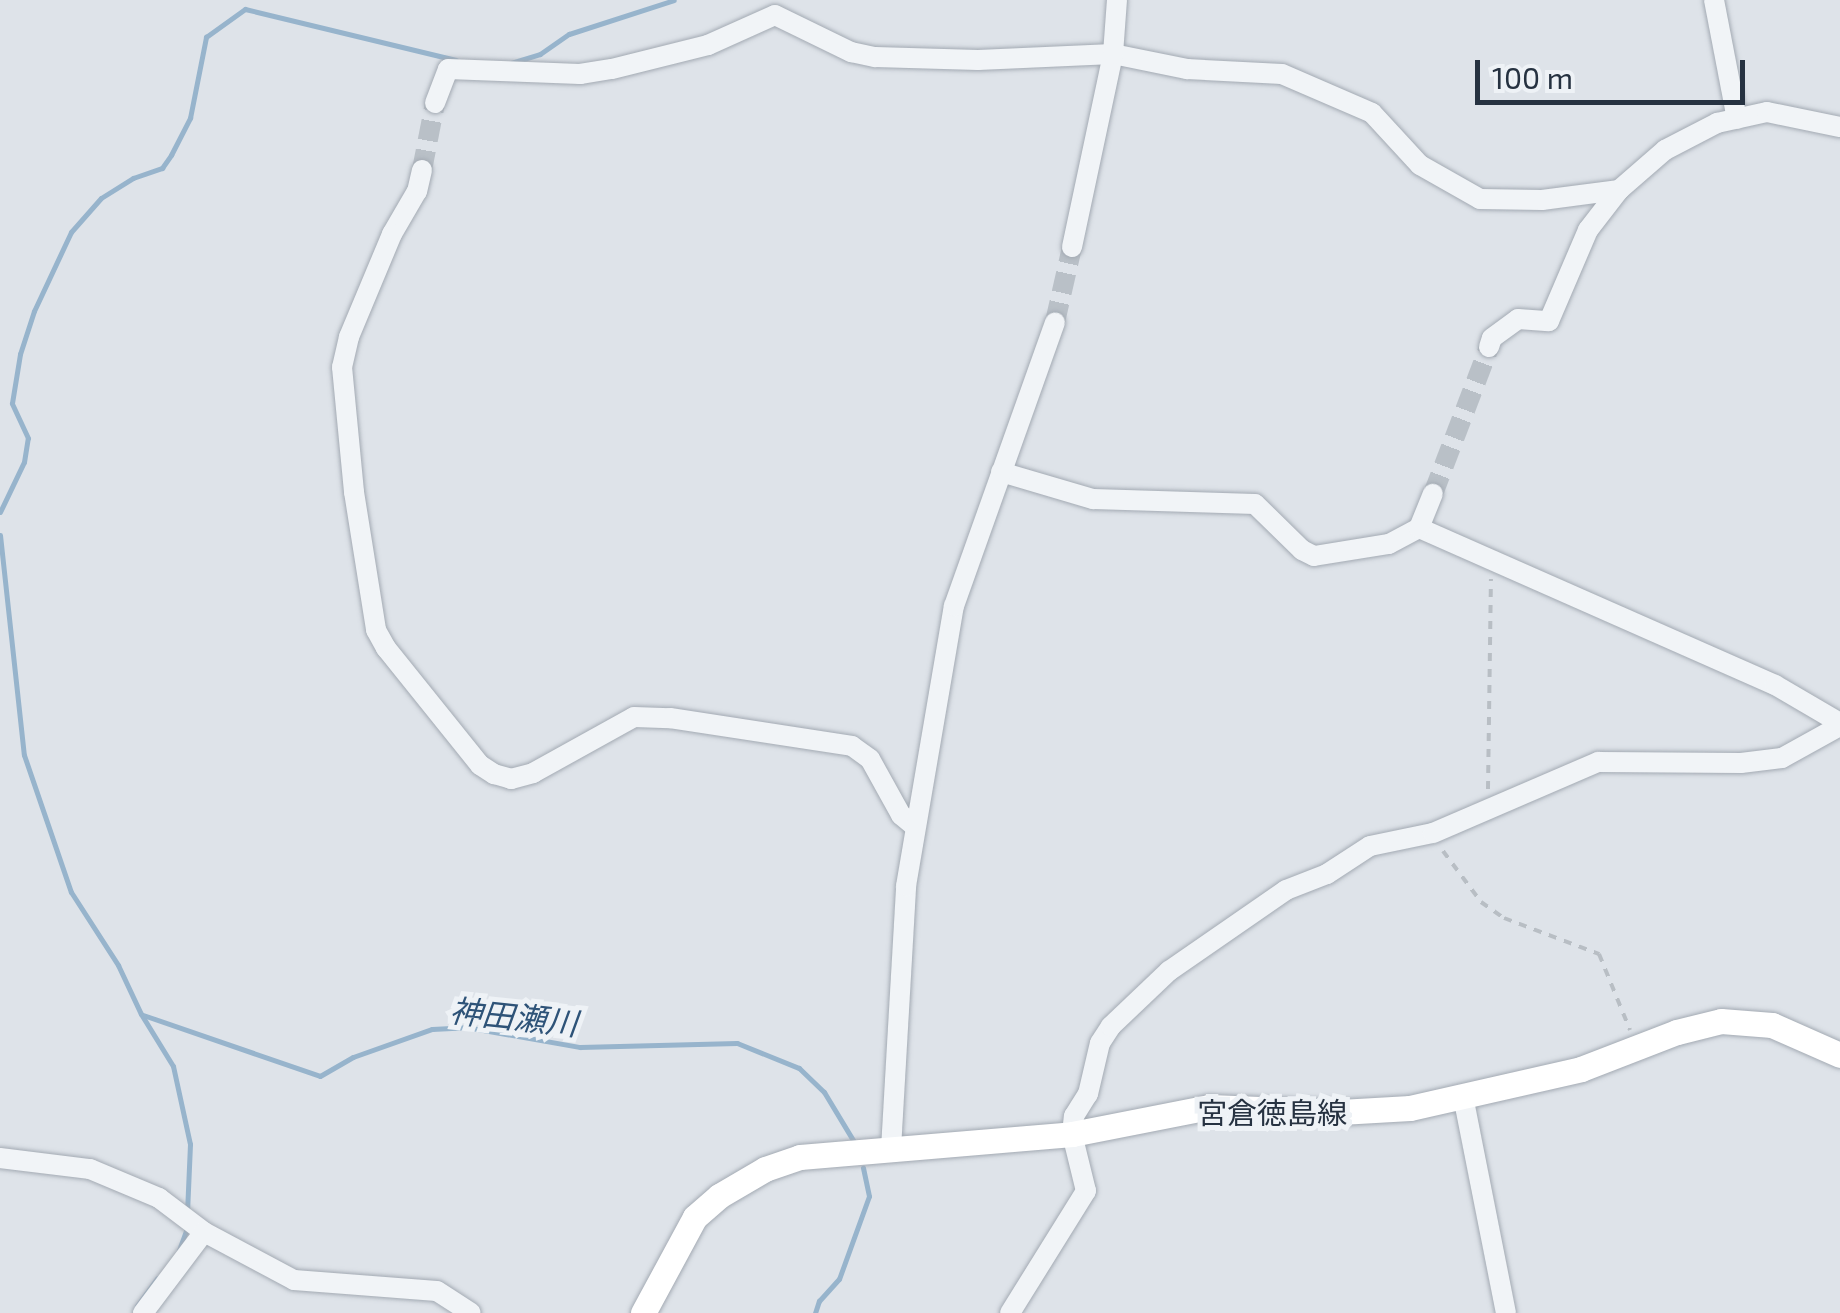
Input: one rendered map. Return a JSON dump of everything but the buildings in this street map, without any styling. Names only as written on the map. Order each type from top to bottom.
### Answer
[{"type":"main road","name":"宮倉徳島線","points":[[643,1313],[695,1217],[719,1196],[765,1169],[800,1157],[1072,1134],[1209,1108],[1376,1112],[1581,1069],[1678,1032],[1720,1021],[1772,1025],[1840,1055]]},
{"type":"street","points":[[1072,248],[1113,54],[1117,0]]},
{"type":"street","points":[[1714,0],[1737,118]]},
{"type":"street","points":[[435,102],[448,69],[580,74],[612,69],[708,45],[775,15],[851,52],[876,58],[978,60],[1113,54],[1187,69],[1296,78],[1372,113],[1420,165],[1480,199],[1542,200],[1618,190]]},
{"type":"street","points":[[1488,348],[1492,338],[1518,319],[1549,322],[1588,230],[1618,190],[1664,150],[1716,123],[1768,112],[1840,127]]},
{"type":"street","points":[[422,170],[417,191],[392,234],[348,337],[342,368],[354,492],[376,630],[386,648],[480,765],[494,774],[510,779],[533,773],[634,717],[670,718],[852,746],[870,759],[901,815],[914,826]]},
{"type":"street","points":[[891,1149],[914,826],[954,606],[1055,322]]},
{"type":"street","points":[[1002,472],[1093,499],[1240,500],[1255,504],[1302,550],[1314,556],[1389,544],[1418,528],[1433,494]]},
{"type":"street","points":[[1010,1313],[1086,1190],[1072,1134],[1074,1116],[1088,1094],[1100,1043],[1111,1026],[1168,971],[1286,890],[1327,874],[1370,846],[1433,833],[1598,762],[1742,763],[1782,758],[1840,724],[1776,684],[1418,528]]},
{"type":"street","points":[[1464,1096],[1506,1313]]},
{"type":"street","points":[[0,1158],[90,1169],[159,1198],[204,1232],[294,1280],[437,1291],[470,1313]]},
{"type":"street","points":[[142,1313],[204,1232]]},
{"type":"path","points":[[1486,809],[1490,780],[1487,691],[1492,563]]},
{"type":"path","points":[[1433,833],[1482,902],[1504,918],[1599,954],[1636,1049]]},
{"type":"waterway","points":[[511,63],[540,54],[569,34],[674,0]]},
{"type":"waterway","points":[[0,512],[24,462],[28,438],[12,403],[20,354],[34,311],[71,232],[101,198],[133,178],[162,168],[171,155],[190,118],[206,37],[245,9],[456,60]]},
{"type":"waterway","points":[[0,535],[24,755],[71,892],[118,965],[141,1014],[173,1066],[190,1144],[187,1212]]},
{"type":"waterway","name":"神田瀬川","points":[[143,1015],[320,1076],[353,1057],[432,1029],[466,1027],[580,1047],[737,1043],[799,1068],[824,1092],[856,1145]]},
{"type":"waterway","name":"神田瀬川","points":[[815,1313],[819,1301],[839,1279],[869,1196],[863,1168]]},
{"type":"waterway","points":[[179,1250],[187,1228]]},
{"type":"waterway","points":[[137,1306],[157,1278]]},
{"type":"tunnel","points":[[422,170],[435,103]]},
{"type":"tunnel","points":[[1055,322],[1072,247]]},
{"type":"tunnel","points":[[1433,494],[1489,347]]}]
